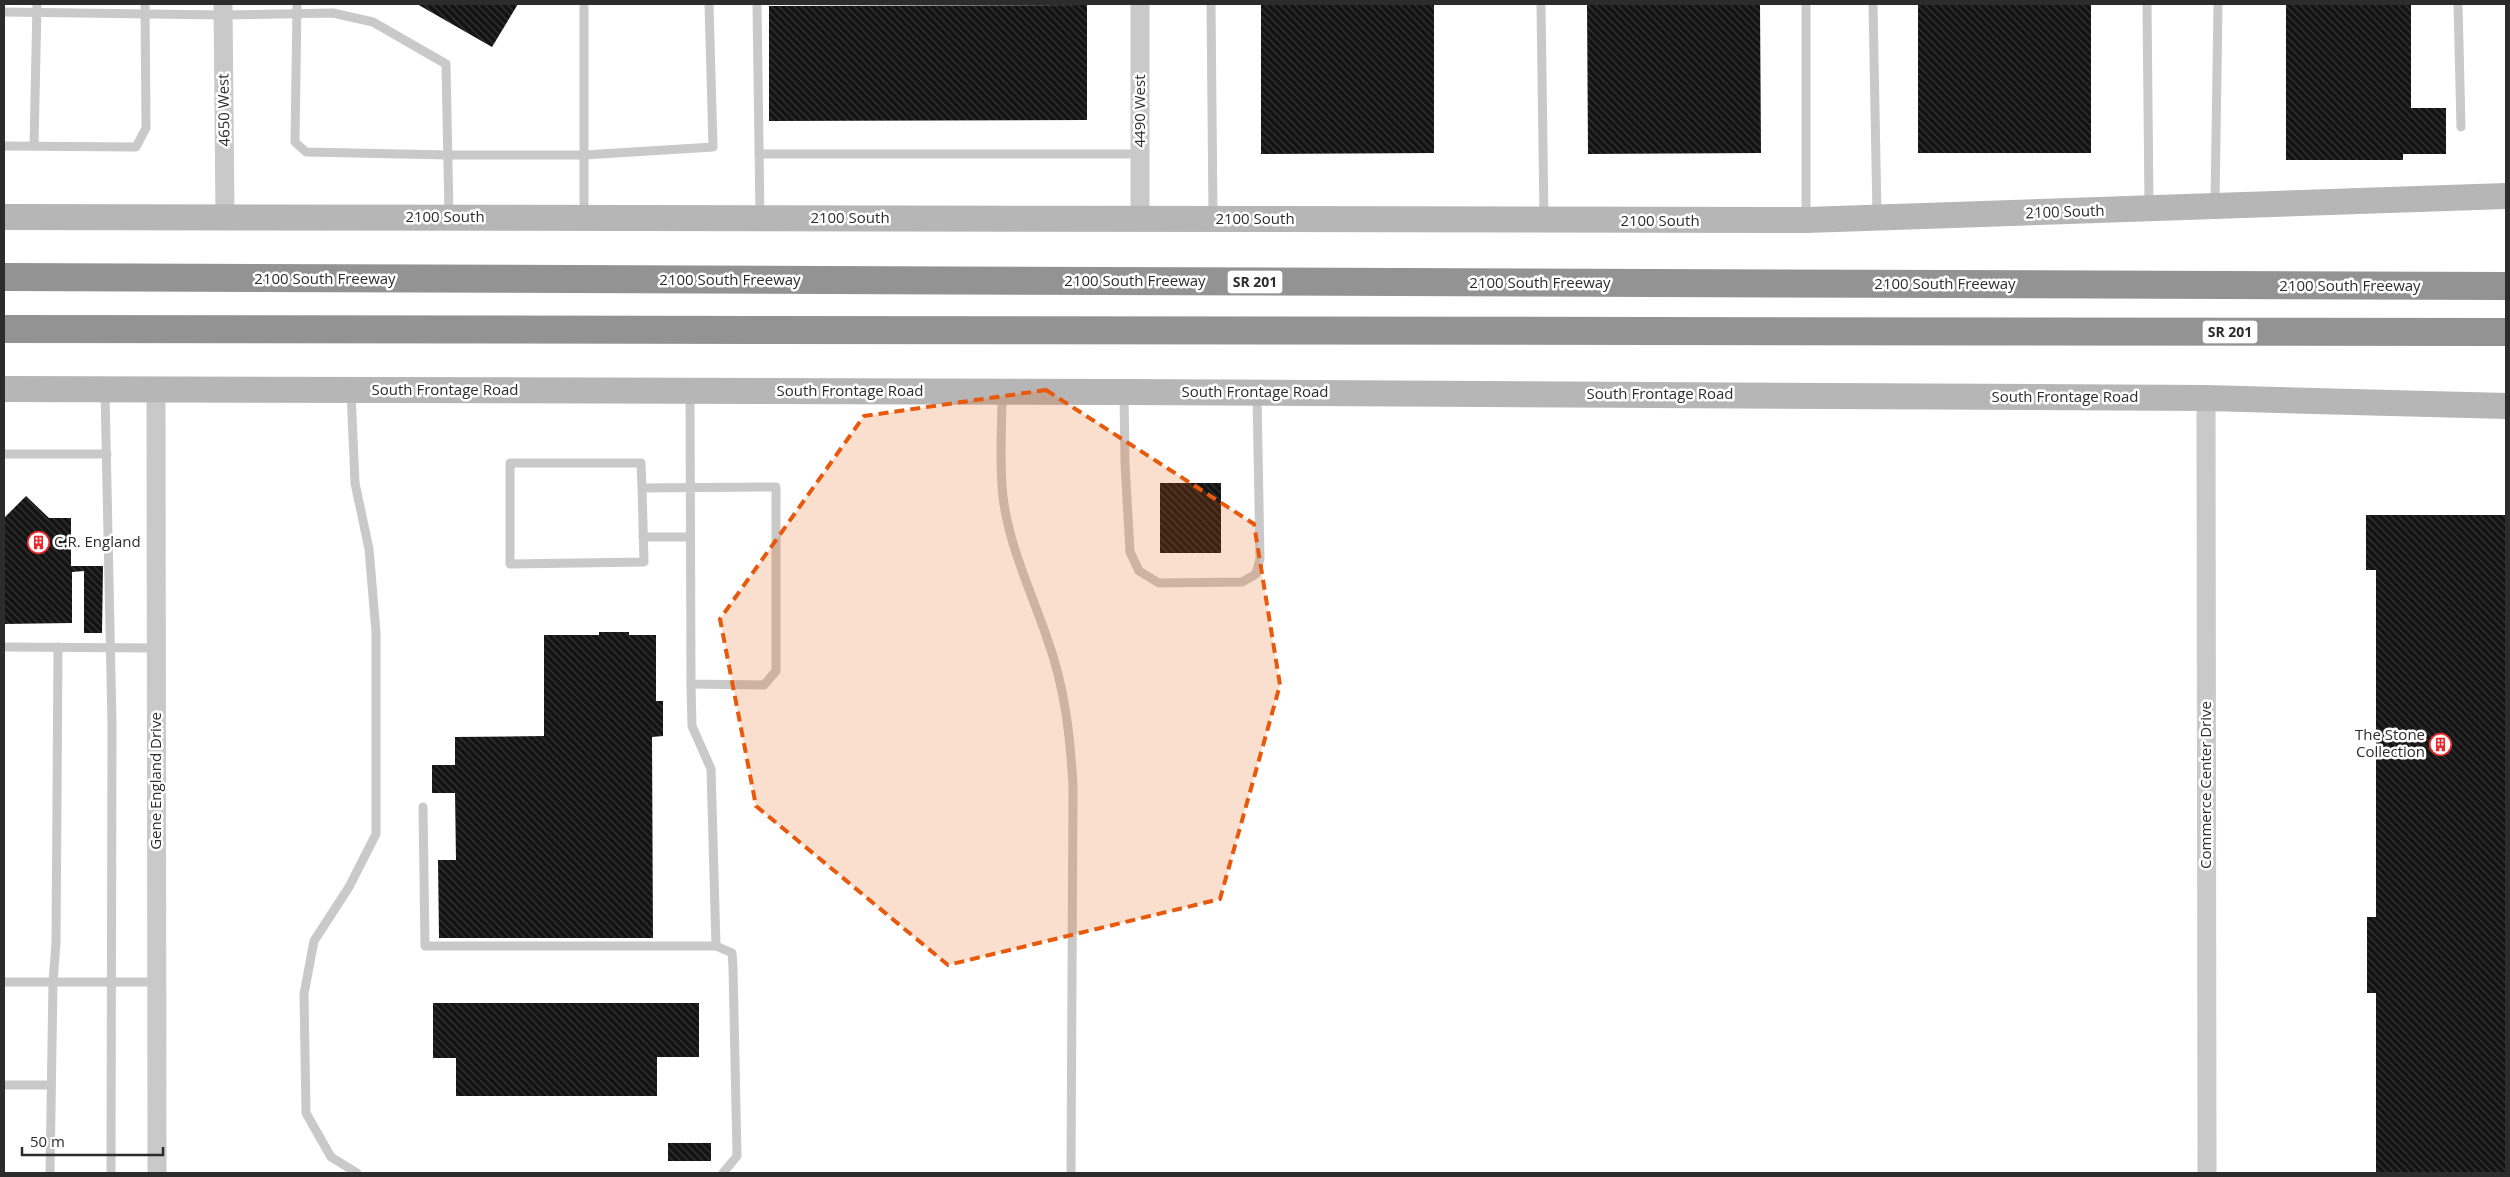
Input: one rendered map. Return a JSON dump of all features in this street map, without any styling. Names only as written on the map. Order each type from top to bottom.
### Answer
[{"type":"highway","name":"2100 South Freeway","points":[[4,277],[2506,286]]},
{"type":"highway","points":[[2328,286],[2506,278]]},
{"type":"highway","name":"SR 201","points":[[4,329],[2506,332]]},
{"type":"highway","points":[[2411,332],[2506,352]]},
{"type":"street","name":"4490 West","points":[[1140,4],[1140,218]]},
{"type":"street","name":"4650 West","points":[[223,9],[225,217]]},
{"type":"street","name":"2100 South","points":[[4,217],[1806,220],[2506,196]]},
{"type":"street","name":"South Frontage Road","points":[[4,389],[1257,392],[2206,398],[2506,406]]},
{"type":"street","name":"Gene England Drive","points":[[156,389],[157,1173]]},
{"type":"street","name":"Commerce Center Drive","points":[[2206,398],[2207,1173]]},
{"type":"lane","points":[[4,146],[136,146],[146,128],[145,4]]},
{"type":"lane","points":[[584,4],[584,217]]},
{"type":"lane","points":[[297,9],[295,142],[306,152],[584,155],[713,147],[709,4]]},
{"type":"lane","points":[[757,4],[760,218]]},
{"type":"lane","points":[[1211,4],[1213,218]]},
{"type":"lane","points":[[1541,4],[1544,221]]},
{"type":"lane","points":[[1806,4],[1806,220]]},
{"type":"lane","points":[[1873,4],[1878,218]]},
{"type":"lane","points":[[2147,4],[2149,209]]},
{"type":"lane","points":[[2216,207],[2218,4]]},
{"type":"lane","points":[[2458,4],[2461,127]]},
{"type":"lane","points":[[34,146],[37,8]]},
{"type":"lane","points":[[4,12],[37,8],[145,14],[223,9],[297,9],[333,13],[373,22],[446,64],[449,218]]},
{"type":"lane","points":[[759,154],[1141,154]]},
{"type":"lane","points":[[105,389],[112,724],[111,1173]]},
{"type":"lane","points":[[351,390],[355,483],[369,549],[376,632],[376,834],[349,887],[314,941],[304,994],[306,1114],[331,1158],[357,1173]]},
{"type":"lane","points":[[690,391],[689,487],[692,726],[712,769],[716,946]]},
{"type":"lane","points":[[1002,391],[1003,496],[1008,524],[1023,574],[1048,638],[1062,684],[1070,727],[1073,786],[1072,1173]]},
{"type":"lane","points":[[1124,392],[1125,463],[1130,552],[1139,571],[1159,583],[1242,582],[1256,574],[1260,559],[1257,392]]},
{"type":"lane","points":[[4,454],[107,454]]},
{"type":"lane","points":[[510,463],[642,463],[642,488],[644,562],[510,564],[510,463]]},
{"type":"lane","points":[[642,488],[776,487],[776,671],[764,685],[691,684]]},
{"type":"lane","points":[[643,537],[690,537]]},
{"type":"lane","points":[[4,647],[156,648]]},
{"type":"lane","points":[[50,1173],[53,982],[56,943],[58,647]]},
{"type":"lane","points":[[423,807],[425,946],[716,946],[732,953],[737,1156],[723,1173]]},
{"type":"lane","points":[[4,982],[157,982]]},
{"type":"lane","points":[[4,1085],[51,1085]]},
{"type":"highlighted area","points":[[1046,390],[1254,524],[1280,685],[1220,899],[948,965],[756,806],[720,619],[864,416]]},
{"type":"building","points":[[417,4],[518,4],[492,47]]},
{"type":"building","points":[[1261,4],[1434,4],[1434,153],[1261,154]]},
{"type":"building","points":[[1587,4],[1760,4],[1761,153],[1588,154]]},
{"type":"building","points":[[1918,4],[2091,4],[2091,153],[1918,153]]},
{"type":"building","points":[[2286,4],[2411,4],[2411,108],[2446,108],[2446,154],[2403,154],[2403,160],[2286,160]]},
{"type":"building","points":[[1087,5],[1087,120],[769,121],[769,6]]},
{"type":"building","points":[[1160,483],[1221,483],[1221,553],[1160,553]]},
{"type":"building","name":"C.R. England","points":[[26,496],[49,518],[71,518],[71,566],[103,566],[102,633],[84,633],[84,571],[72,572],[72,623],[4,624],[4,518]]},
{"type":"building","name":"The Stone Collection","points":[[2366,515],[2506,515],[2506,1173],[2376,1173],[2376,993],[2367,993],[2367,917],[2376,917],[2376,570],[2366,570]]},
{"type":"building","points":[[599,632],[629,632],[629,635],[656,635],[656,701],[663,701],[663,736],[652,737],[653,938],[439,938],[438,860],[456,860],[455,793],[432,793],[432,765],[455,765],[455,737],[544,736],[544,635],[599,635]]},
{"type":"building","points":[[433,1003],[699,1003],[699,1057],[657,1057],[657,1096],[456,1096],[456,1058],[433,1058]]},
{"type":"building","points":[[668,1143],[711,1143],[711,1161],[668,1161]]},
{"type":"place","name":"C.R. England","points":[[38,542]]},
{"type":"place","name":"The Stone Collection","points":[[2441,744]]}]
